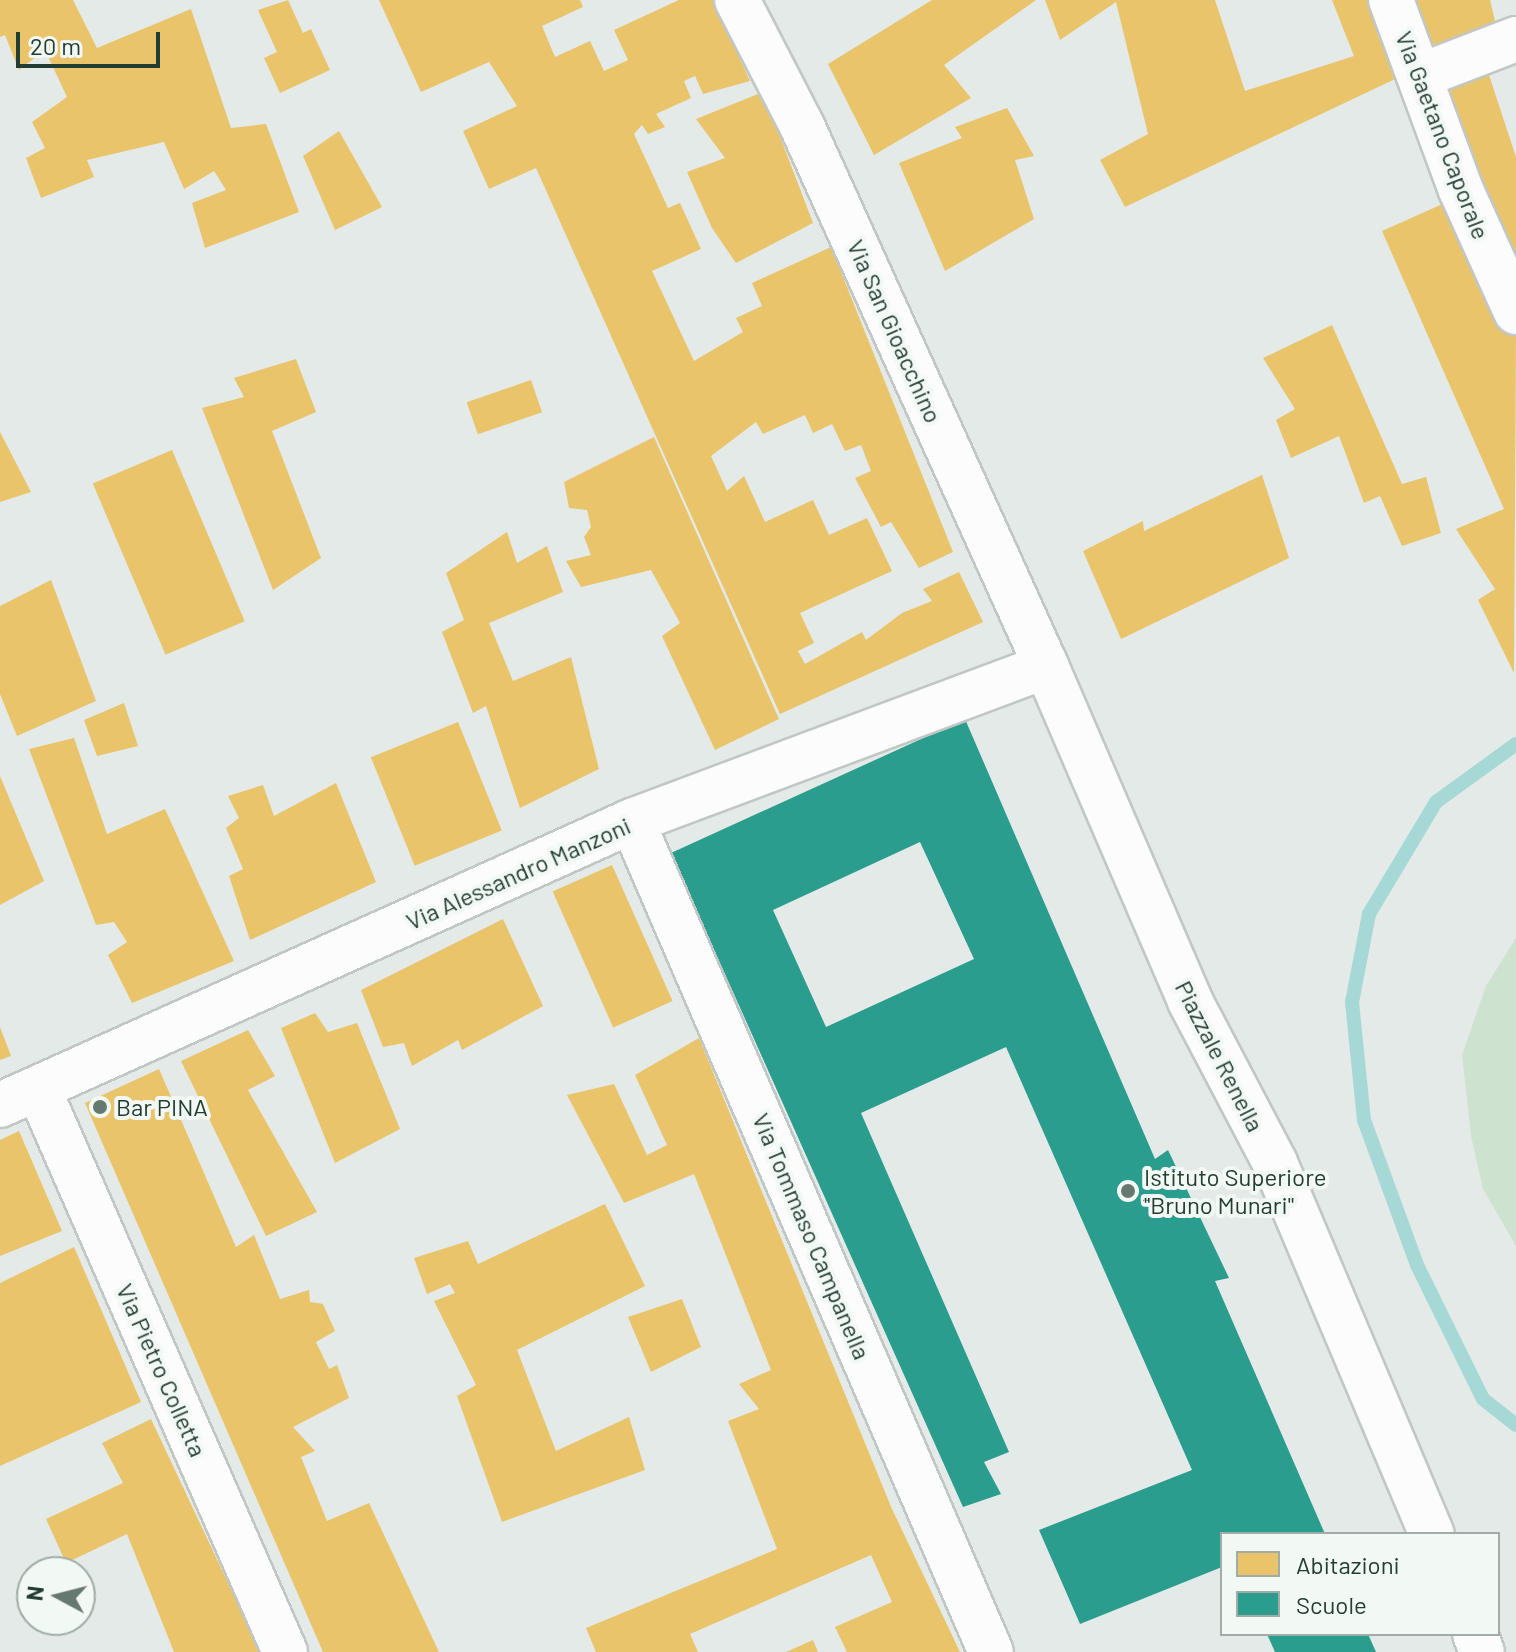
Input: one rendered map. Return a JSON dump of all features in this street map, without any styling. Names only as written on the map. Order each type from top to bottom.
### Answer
[{"type":"street","name":"Via San Gioacchino","points":[[737,0],[802,126],[1046,666]]},
{"type":"street","name":"Via Gaetano Caporale","points":[[1391,0],[1461,190],[1516,312]]},
{"type":"street","points":[[1420,76],[1516,39]]},
{"type":"street","name":"Via Alessandro Manzoni","points":[[19,1096],[632,821],[1046,666]]},
{"type":"street","name":"Piazzale Renella","points":[[1046,666],[1190,1001],[1275,1163],[1431,1532]]},
{"type":"street","name":"Via Tommaso Campanella","points":[[632,821],[991,1652]]},
{"type":"street","name":"Via Pietro Colletta","points":[[19,1096],[285,1652]]},
{"type":"green space","points":[[1516,938],[1516,1246],[1483,1189],[1471,1136],[1462,1055],[1486,986]]},
{"type":"building: Abitazioni","points":[[0,0],[73,0],[97,48],[191,9],[231,128],[266,124],[299,212],[205,248],[192,203],[226,190],[214,171],[184,189],[164,142],[87,160],[94,177],[41,198],[26,158],[45,148],[32,122],[67,97],[45,50],[19,70],[5,35],[0,37]]},
{"type":"building: Abitazioni","points":[[288,0],[303,33],[311,29],[330,70],[280,93],[264,58],[277,52],[258,10]]},
{"type":"building: Abitazioni","points":[[379,0],[580,0],[583,7],[542,26],[555,57],[590,41],[604,71],[628,60],[614,30],[679,0],[713,0],[750,81],[703,94],[695,76],[684,81],[691,98],[656,114],[665,127],[648,134],[642,125],[634,134],[668,208],[680,203],[701,249],[652,271],[694,361],[743,332],[736,318],[762,306],[752,283],[831,247],[953,552],[919,568],[891,522],[881,527],[855,478],[871,471],[861,445],[845,451],[832,424],[813,433],[805,415],[763,434],[756,422],[711,456],[727,491],[744,476],[765,522],[813,500],[829,535],[867,518],[892,571],[800,613],[814,643],[798,651],[805,664],[862,632],[866,640],[902,613],[932,601],[923,589],[959,572],[983,622],[780,714],[536,168],[489,189],[463,131],[517,106],[489,62],[421,92]]},
{"type":"building: Abitazioni","points":[[932,0],[1036,0],[944,65],[971,98],[874,155],[828,64]]},
{"type":"building: Abitazioni","points":[[1045,0],[1215,0],[1245,91],[1354,56],[1332,0],[1380,0],[1410,72],[1125,207],[1100,160],[1148,134],[1116,2],[1060,40]]},
{"type":"building: Abitazioni","points":[[1406,0],[1490,0],[1495,21],[1426,54]]},
{"type":"building: Abitazioni","points":[[1485,63],[1516,157],[1516,275],[1439,99]]},
{"type":"building: Abitazioni","points":[[763,92],[813,223],[736,263],[712,228],[687,172],[725,158],[696,119]]},
{"type":"building: Abitazioni","points":[[1007,108],[1034,156],[1015,160],[1034,219],[945,271],[899,163],[962,138],[955,127]]},
{"type":"building: Abitazioni","points":[[339,131],[382,207],[335,230],[303,156]]},
{"type":"building: Abitazioni","points":[[1456,198],[1516,336],[1514,673],[1478,600],[1495,589],[1456,529],[1504,509],[1382,231]]},
{"type":"building: Abitazioni","points":[[1332,325],[1402,484],[1426,477],[1441,533],[1402,546],[1380,496],[1364,503],[1339,436],[1291,458],[1276,420],[1295,409],[1263,358]]},
{"type":"building: Abitazioni","points":[[296,359],[316,412],[272,431],[321,558],[273,590],[202,408],[244,397],[234,378]]},
{"type":"building: Abitazioni","points":[[531,380],[542,412],[478,434],[467,402]]},
{"type":"building: Abitazioni","points":[[0,432],[31,492],[0,502]]},
{"type":"building: Abitazioni","points":[[654,437],[779,719],[715,750],[662,636],[680,623],[651,570],[581,587],[566,561],[591,555],[584,537],[591,527],[587,510],[569,508],[564,482]]},
{"type":"building: Abitazioni","points":[[172,450],[245,621],[166,655],[93,484]]},
{"type":"building: Abitazioni","points":[[1262,475],[1289,558],[1121,639],[1083,551],[1143,521],[1144,531]]},
{"type":"building: Abitazioni","points":[[507,532],[517,563],[547,546],[563,592],[489,623],[513,681],[571,657],[599,769],[520,808],[486,706],[473,713],[442,632],[464,620],[446,573]]},
{"type":"building: Abitazioni","points":[[51,580],[96,701],[17,736],[0,694],[0,606]]},
{"type":"building: Abitazioni","points":[[124,703],[138,746],[97,756],[84,720]]},
{"type":"building: Abitazioni","points":[[458,722],[502,830],[415,866],[371,757]]},
{"type":"building: Abitazioni","points":[[74,738],[107,834],[165,809],[234,961],[132,1003],[108,955],[127,942],[114,922],[96,925],[29,749]]},
{"type":"building: Abitazioni","points":[[0,776],[44,881],[0,905]]},
{"type":"building: Abitazioni","points":[[336,783],[376,882],[250,940],[229,876],[243,869],[226,828],[239,818],[228,796],[263,785],[274,816]]},
{"type":"building: Abitazioni","points":[[612,865],[673,1001],[613,1028],[553,891]]},
{"type":"building: Abitazioni","points":[[503,919],[543,1006],[462,1050],[458,1040],[412,1066],[404,1043],[383,1047],[361,990]]},
{"type":"building: Abitazioni","points":[[315,1013],[328,1032],[357,1023],[400,1129],[335,1163],[281,1028]]},
{"type":"building: Abitazioni","points":[[0,1027],[11,1056],[0,1060]]},
{"type":"building: Abitazioni","points":[[248,1030],[275,1076],[248,1090],[317,1212],[266,1236],[181,1061]]},
{"type":"building: Abitazioni","points":[[699,1038],[892,1509],[960,1652],[847,1652],[835,1627],[892,1602],[871,1555],[690,1634],[698,1652],[596,1652],[586,1628],[777,1549],[728,1421],[759,1409],[739,1384],[771,1370],[694,1174],[624,1203],[567,1095],[614,1084],[647,1155],[667,1145],[635,1075]]},
{"type":"building: Abitazioni","points":[[159,1069],[236,1247],[254,1235],[280,1299],[309,1290],[310,1302],[323,1304],[335,1331],[316,1342],[329,1369],[337,1365],[349,1398],[293,1427],[315,1451],[301,1457],[327,1521],[369,1503],[439,1652],[323,1652],[85,1103]]},
{"type":"building: Abitazioni","points":[[19,1131],[62,1231],[0,1256],[0,1140]]},
{"type":"building: Abitazioni","points":[[605,1204],[645,1286],[517,1350],[556,1451],[629,1417],[645,1470],[502,1522],[457,1396],[476,1385],[434,1301],[455,1293],[450,1284],[427,1294],[414,1258],[468,1241],[478,1264]]},
{"type":"building: Abitazioni","points":[[74,1247],[141,1402],[0,1466],[0,1283]]},
{"type":"building: Abitazioni","points":[[682,1299],[701,1347],[651,1372],[628,1317]]},
{"type":"building: Abitazioni","points":[[151,1419],[259,1652],[174,1652],[127,1534],[81,1556],[63,1556],[46,1519],[123,1483],[102,1443]]},
{"type":"building: Abitazioni","points":[[813,1640],[818,1652],[786,1652]]},
{"type":"building: Scuole","name":"Istituto Superiore \"Bruno Munari\"","points":[[965,719],[1155,1159],[1168,1150],[1229,1278],[1215,1281],[1324,1532],[1220,1532],[1220,1568],[1080,1624],[1039,1530],[1192,1470],[1006,1047],[861,1113],[1009,1452],[984,1462],[1001,1494],[963,1507],[671,853]],"holes":[[[920,842],[974,959],[826,1027],[773,910]]]},
{"type":"building: Scuole","points":[[1268,1636],[1369,1636],[1376,1652],[1275,1652]]},
{"type":"waterway","points":[[1516,744],[1436,802],[1369,914],[1352,1002],[1364,1120],[1417,1265],[1483,1399],[1516,1425]]},
{"type":"place","name":"Bar PINA","points":[[100,1107]]},
{"type":"place","name":"Istituto Superiore \"Bruno Munari\"","points":[[1128,1191]]}]
